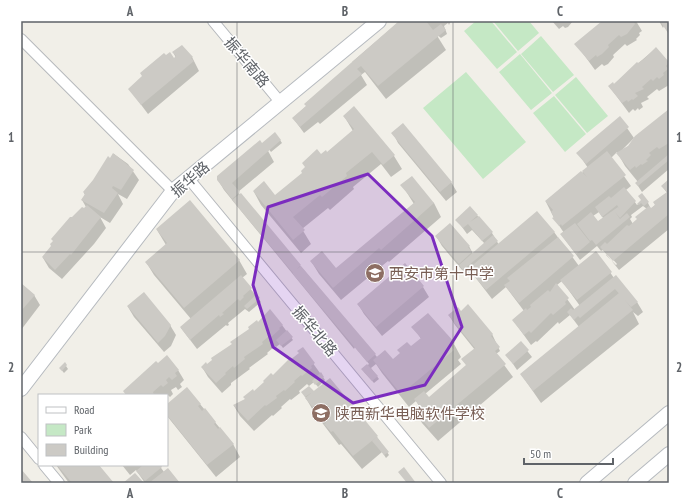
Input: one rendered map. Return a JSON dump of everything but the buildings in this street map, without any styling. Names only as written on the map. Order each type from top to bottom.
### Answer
[{"type":"street","name":"振华南路","points":[[213,21],[281,102]]},
{"type":"street","name":"振华路","points":[[21,389],[172,191],[189,179],[379,21]]},
{"type":"street","points":[[21,39],[172,191]]},
{"type":"street","name":"振华北路","points":[[189,179],[441,483]]},
{"type":"street","points":[[586,483],[669,413]]},
{"type":"street","points":[[21,437],[38,458]]},
{"type":"street","points":[[635,483],[669,454]]},
{"type":"street","points":[[45,466],[59,483]]},
{"type":"highlighted area","points":[[368,174],[432,236],[462,327],[425,385],[353,403],[273,347],[253,285],[268,207]]},
{"type":"green space","points":[[476,21],[491,21],[517,52],[497,69],[464,31]]},
{"type":"green space","points":[[493,21],[529,21],[539,33],[518,51]]},
{"type":"green space","points":[[541,36],[574,75],[553,92],[521,54]]},
{"type":"green space","points":[[520,54],[552,93],[531,110],[499,72]]},
{"type":"green space","points":[[466,72],[526,142],[483,179],[423,108]]},
{"type":"green space","points":[[576,77],[608,116],[587,133],[555,95]]},
{"type":"green space","points":[[554,96],[586,134],[565,152],[533,113]]},
{"type":"place","name":"西安市第十中学","points":[[375,273]]},
{"type":"place","name":"陕西新华电脑软件学校","points":[[321,413]]}]
